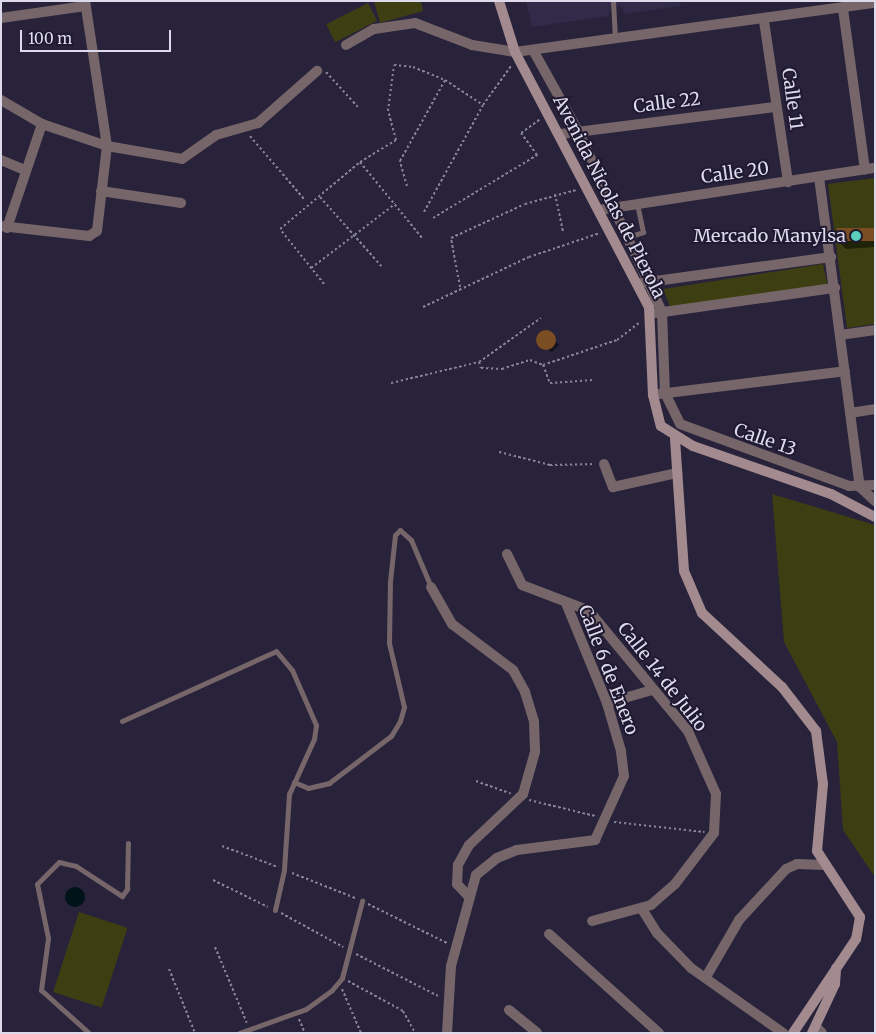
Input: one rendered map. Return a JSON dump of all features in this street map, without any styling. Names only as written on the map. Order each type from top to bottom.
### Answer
[{"type":"street","name":"Avenida Nicolas de Pierola","points":[[499,1],[516,55],[561,134],[650,314],[653,395],[661,426],[675,438]]},
{"type":"street","points":[[346,45],[374,29],[415,23],[472,45],[516,55],[533,50],[764,21],[875,3]]},
{"type":"street","points":[[1,18],[85,4],[107,146],[102,191],[93,236],[4,227],[42,124]]},
{"type":"street","points":[[843,9],[870,169]]},
{"type":"street","name":"Calle 11","points":[[764,21],[788,182]]},
{"type":"street","points":[[533,50],[578,131],[612,208],[662,312],[665,393]]},
{"type":"street","points":[[1,100],[42,124],[107,146],[182,159],[216,136],[247,128],[284,103],[321,71]]},
{"type":"street","name":"Calle 22","points":[[561,134],[776,107]]},
{"type":"street","points":[[1,160],[25,170]]},
{"type":"street","name":"Calle 20","points":[[599,210],[870,169]]},
{"type":"street","points":[[819,177],[860,487],[875,501]]},
{"type":"street","points":[[102,191],[180,202]]},
{"type":"street","points":[[635,283],[831,258]]},
{"type":"street","points":[[650,314],[835,288]]},
{"type":"street","points":[[840,335],[875,330]]},
{"type":"street","points":[[653,395],[845,371]]},
{"type":"street","name":"Calle 13","points":[[665,393],[680,424],[696,433],[860,487],[875,485]]},
{"type":"street","points":[[850,413],[875,409]]},
{"type":"street","points":[[793,1033],[856,940],[860,916],[823,865],[816,835],[823,784],[816,731],[782,687],[702,613],[684,571],[675,438],[837,496],[875,517]]},
{"type":"street","points":[[604,464],[613,486],[677,473]]},
{"type":"street","name":"Calle 14 de Julio","points":[[507,554],[519,583],[594,617],[652,690],[688,731],[711,778],[718,805],[714,832],[675,884],[642,910],[592,920]]},
{"type":"street","points":[[431,587],[452,624],[501,658],[525,692],[535,742],[521,798],[461,858],[456,880],[470,897]]},
{"type":"street","name":"Calle 6 de Enero","points":[[447,1033],[455,947],[476,876],[497,858],[541,844],[590,844],[602,833],[624,770],[607,703],[566,603]]},
{"type":"street","points":[[607,703],[652,690]]},
{"type":"street","points":[[706,976],[739,920],[786,869],[797,864],[823,865]]},
{"type":"street","points":[[642,910],[657,934],[706,976],[783,1033]]},
{"type":"street","points":[[549,934],[659,1033]]},
{"type":"street","points":[[816,1031],[835,984],[836,967]]},
{"type":"street","points":[[509,1010],[536,1033]]},
{"type":"lane","points":[[613,1],[615,40]]},
{"type":"lane","points":[[627,237],[643,232],[637,204]]},
{"type":"lane","points":[[294,782],[308,788],[329,783],[391,736],[400,721],[404,707],[390,643],[390,581],[395,535],[400,530],[411,540],[431,587]]},
{"type":"lane","points":[[122,721],[276,652],[309,701],[316,725],[314,740],[294,782],[285,820],[284,870],[275,910]]},
{"type":"lane","points":[[89,1033],[41,990],[48,938],[37,884],[59,862],[76,866],[122,896],[127,889],[128,843]]},
{"type":"lane","points":[[239,1033],[248,1026],[297,1012],[341,980],[362,901]]},
{"type":"path","points":[[424,212],[483,106],[516,55]]},
{"type":"path","points":[[324,284],[280,229],[360,162],[396,140],[388,111],[394,65],[413,67],[445,80],[483,106]]},
{"type":"path","points":[[321,71],[358,108]]},
{"type":"path","points":[[407,186],[400,162],[445,80]]},
{"type":"path","points":[[433,218],[537,155],[521,133],[549,113]]},
{"type":"path","points":[[247,128],[304,199]]},
{"type":"path","points":[[360,162],[422,238]]},
{"type":"path","points":[[460,287],[451,238],[555,194],[588,188]]},
{"type":"path","points":[[555,194],[563,231]]},
{"type":"path","points":[[320,197],[382,268]]},
{"type":"path","points":[[311,268],[395,204]]},
{"type":"path","points":[[423,308],[460,287],[529,257],[610,230]]},
{"type":"path","points":[[479,362],[481,368],[502,369],[530,360],[543,365],[617,340],[650,314]]},
{"type":"path","points":[[391,383],[479,362],[541,318]]},
{"type":"path","points":[[543,365],[550,383],[593,380]]},
{"type":"path","points":[[499,452],[550,465],[604,464]]},
{"type":"path","points":[[476,781],[521,798],[607,820],[714,832]]},
{"type":"path","points":[[222,846],[362,901],[455,947]]},
{"type":"path","points":[[212,880],[275,910],[449,1002]]},
{"type":"path","points":[[215,947],[248,1026]]},
{"type":"path","points":[[170,969],[195,1033]]},
{"type":"path","points":[[341,980],[361,1033]]},
{"type":"path","points":[[341,980],[404,1011],[415,1033]]},
{"type":"path","points":[[297,1012],[305,1033]]},
{"type":"shaded area","points":[[374,1],[421,1],[423,11],[380,23]]},
{"type":"shaded area","points":[[526,1],[680,1],[681,6],[625,14],[621,6],[612,6],[608,16],[532,27]]},
{"type":"shaded area","points":[[368,3],[377,21],[335,42],[326,24]]},
{"type":"shaded area","points":[[875,178],[875,324],[847,328],[828,184]]},
{"type":"shaded area","points":[[823,264],[828,287],[671,309],[663,289]]},
{"type":"shaded area","points":[[772,494],[875,525],[875,877],[843,830],[837,742],[784,642]]},
{"type":"shaded area","points":[[75,887],[82,890],[85,897],[82,904],[75,907],[68,904],[65,897],[68,890]]},
{"type":"shaded area","points":[[79,912],[128,928],[102,1008],[53,992]]},
{"type":"building","name":"Mercado Manylsa","points":[[837,228],[875,228],[875,241],[837,241]]},
{"type":"building","points":[[546,330],[553,333],[556,340],[553,347],[546,350],[539,347],[536,340],[539,333]]},
{"type":"place","name":"Mercado Manylsa","points":[[856,236]]}]
